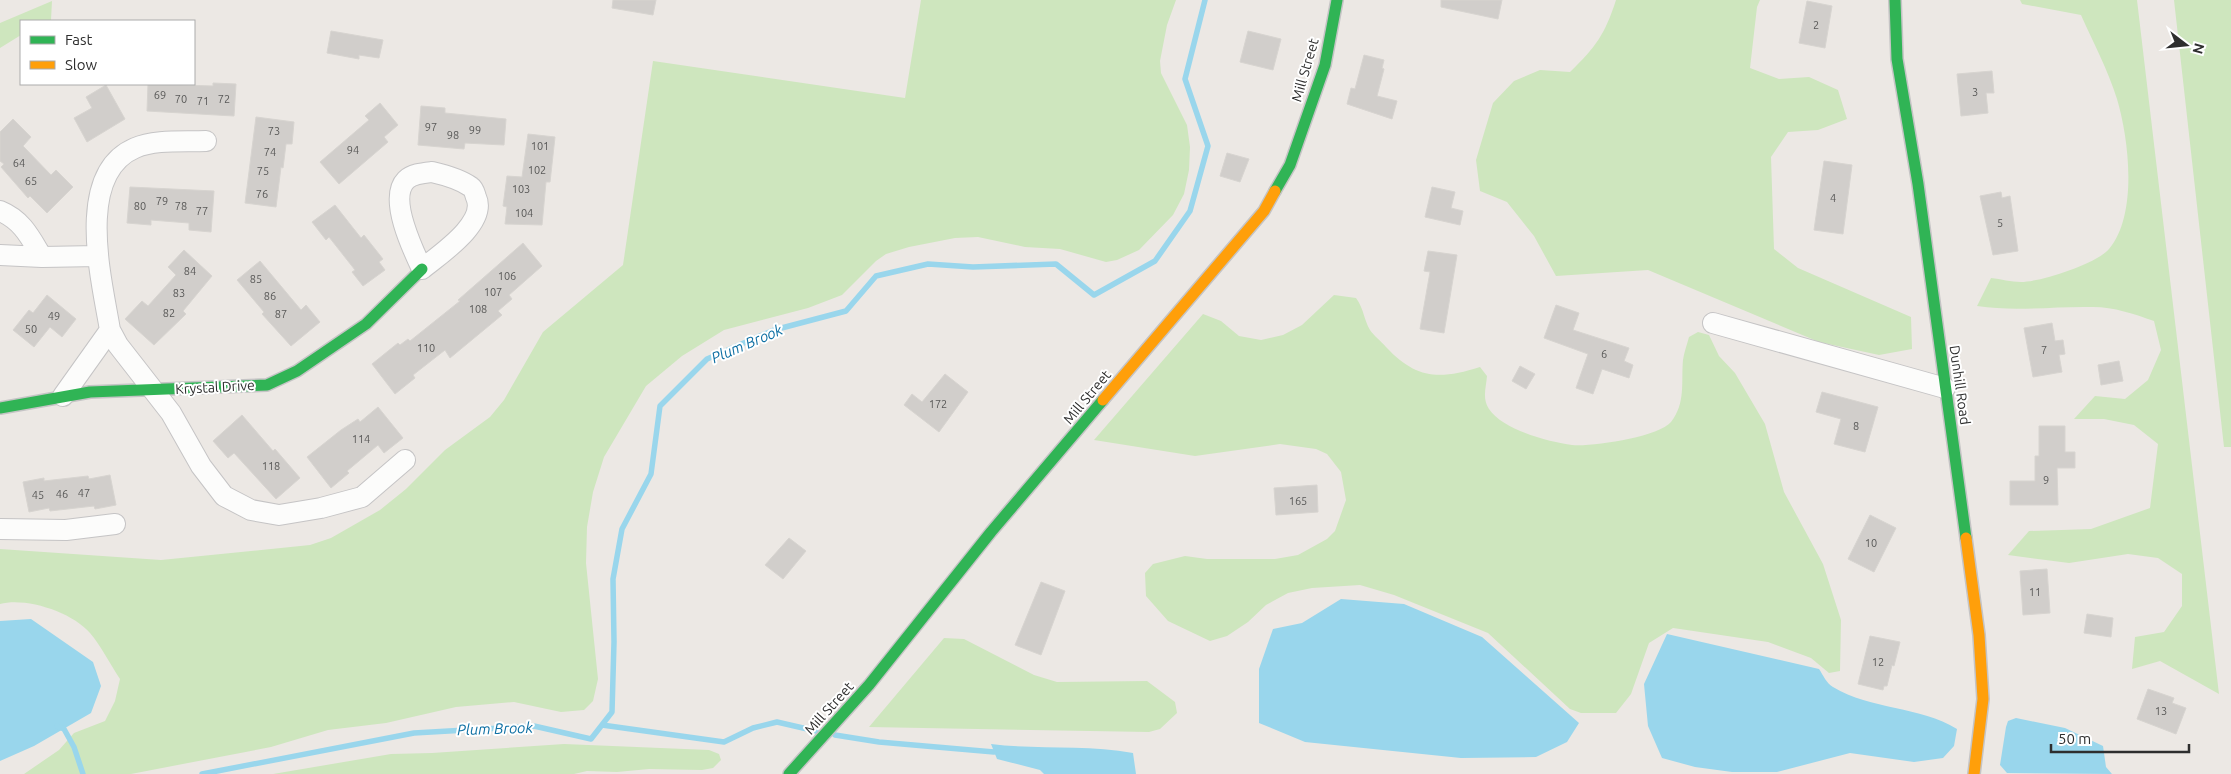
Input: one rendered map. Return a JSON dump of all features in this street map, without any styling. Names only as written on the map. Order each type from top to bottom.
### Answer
[{"type":"street","name":"Mill Street","points":[[792,771],[869,685],[992,532],[1264,211],[1290,165],[1322,73],[1337,0]]},
{"type":"street","name":"Dunhill Road","points":[[1895,0],[1897,60],[1918,184],[1979,635],[1982,699],[1974,774]]},
{"type":"street","points":[[206,141],[167,142],[136,147],[117,158],[106,175],[96,220],[98,256],[110,330],[152,390],[171,413],[201,466],[224,496],[252,510],[280,515],[321,508],[362,497],[405,460]]},
{"type":"street","name":"Krystal Drive","points":[[0,408],[90,392],[267,385],[297,371],[366,324],[422,269],[466,232],[474,219],[479,203],[472,188],[452,177],[432,172],[415,175],[405,181],[398,194],[406,237],[422,269]]},
{"type":"street","points":[[0,211],[12,216],[26,229],[42,256]]},
{"type":"street","points":[[0,255],[98,256]]},
{"type":"street","points":[[1713,323],[1945,388]]},
{"type":"street","points":[[62,396],[110,330]]},
{"type":"street","points":[[0,529],[66,530],[115,524]]},
{"type":"green space","points":[[921,0],[1176,0],[1167,25],[1160,61],[1161,73],[1187,125],[1190,147],[1189,170],[1184,194],[1173,215],[1139,250],[1117,260],[1106,262],[1060,249],[1025,247],[978,237],[955,238],[909,247],[886,254],[876,261],[842,295],[808,308],[724,330],[682,356],[646,386],[604,457],[593,492],[587,527],[586,563],[598,679],[593,701],[584,710],[561,712],[514,702],[456,707],[386,723],[328,730],[271,747],[131,774],[24,774],[59,750],[74,733],[105,721],[115,701],[120,679],[102,649],[82,625],[48,608],[11,602],[0,604],[0,549],[161,560],[310,545],[331,538],[380,510],[406,489],[445,450],[490,417],[504,400],[543,332],[623,265],[653,61],[905,98]]},
{"type":"green space","points":[[1616,0],[1760,0],[1757,7],[1750,68],[1779,79],[1809,77],[1838,90],[1847,119],[1818,130],[1788,132],[1771,157],[1774,249],[1798,268],[1911,317],[1912,349],[1879,355],[1819,342],[1648,270],[1556,276],[1534,236],[1507,202],[1480,191],[1476,160],[1493,103],[1514,81],[1540,70],[1570,72],[1587,55],[1599,39]]},
{"type":"green space","points":[[2020,0],[2137,0],[2219,694],[2160,661],[2132,669],[2135,637],[2164,632],[2182,606],[2182,574],[2158,558],[2128,554],[2069,563],[2008,555],[2029,531],[2091,529],[2150,508],[2158,444],[2134,425],[2104,419],[2074,419],[2095,396],[2125,399],[2148,380],[2161,350],[2154,321],[2124,311],[2093,307],[2021,309],[1977,306],[1991,278],[2014,282],[2041,279],[2081,266],[2102,255],[2109,249],[2118,234],[2124,217],[2127,197],[2128,176],[2125,135],[2117,99],[2081,15],[2022,4]]},
{"type":"green space","points":[[2174,0],[2231,0],[2231,447],[2224,447]]},
{"type":"green space","points":[[52,1],[51,20],[20,20],[20,36],[0,48],[0,23]]},
{"type":"green space","points":[[1334,295],[1356,298],[1372,332],[1397,358],[1408,365],[1418,371],[1440,375],[1480,367],[1487,376],[1485,393],[1487,405],[1496,416],[1515,429],[1527,434],[1572,445],[1609,443],[1624,440],[1653,432],[1671,422],[1676,415],[1681,400],[1683,360],[1689,337],[1698,332],[1709,335],[1719,356],[1735,373],[1765,424],[1784,492],[1823,564],[1841,620],[1840,671],[1829,673],[1811,658],[1768,642],[1673,628],[1649,643],[1631,694],[1616,713],[1581,713],[1570,709],[1488,633],[1394,595],[1360,585],[1312,588],[1288,593],[1266,605],[1248,622],[1227,636],[1210,641],[1168,621],[1146,596],[1145,573],[1153,564],[1185,556],[1207,559],[1275,559],[1298,555],[1327,539],[1335,531],[1346,500],[1341,472],[1327,454],[1316,449],[1280,444],[1195,456],[1094,440],[1203,314],[1221,321],[1239,336],[1261,340],[1283,335],[1302,325]]},
{"type":"green space","points":[[944,638],[964,639],[1034,675],[1057,682],[1147,681],[1175,702],[1177,713],[1160,729],[1149,732],[869,727]]},
{"type":"green space","points":[[564,744],[709,750],[719,754],[721,760],[713,768],[702,770],[649,769],[617,772],[587,771],[574,774],[273,774],[391,754]]},
{"type":"water","points":[[1341,599],[1404,604],[1482,637],[1579,723],[1567,742],[1536,757],[1461,758],[1305,742],[1259,723],[1259,669],[1273,629],[1302,623]]},
{"type":"water","points":[[31,619],[93,662],[101,686],[91,713],[34,746],[0,761],[0,621]]},
{"type":"water","points":[[1667,634],[1819,669],[1831,686],[1848,694],[1863,700],[1927,716],[1957,729],[1954,746],[1943,758],[1914,762],[1850,753],[1777,772],[1732,772],[1695,767],[1662,758],[1648,726],[1644,684]]},
{"type":"water","points":[[2016,718],[2065,728],[2103,746],[2106,767],[2112,774],[2007,773],[2000,765],[2006,727],[2008,721]]},
{"type":"water","points":[[991,744],[1115,750],[1133,753],[1136,774],[1044,774],[1040,770],[997,759]]},
{"type":"building","points":[[613,0],[656,0],[653,15],[612,8]]},
{"type":"building","points":[[1441,0],[1502,0],[1498,19],[1441,7]]},
{"type":"building","points":[[1807,1],[1832,6],[1825,48],[1799,43]]},
{"type":"building","points":[[331,31],[383,40],[379,58],[359,55],[359,59],[327,53]]},
{"type":"building","points":[[1248,31],[1281,39],[1273,70],[1240,62]]},
{"type":"building","points":[[1364,55],[1384,60],[1382,68],[1384,69],[1377,96],[1397,101],[1392,119],[1347,104],[1351,88],[1355,89]]},
{"type":"building","points":[[1992,71],[1994,93],[1986,93],[1988,113],[1961,116],[1957,74]]},
{"type":"building","points":[[213,83],[236,84],[234,116],[147,111],[148,85],[213,86]]},
{"type":"building","points":[[106,85],[125,119],[87,142],[74,118],[92,108],[86,97]]},
{"type":"building","points":[[380,103],[398,125],[384,137],[388,142],[339,184],[320,162],[369,120],[365,116]]},
{"type":"building","points":[[421,106],[445,108],[445,113],[506,119],[504,145],[465,143],[464,149],[418,145]]},
{"type":"building","points":[[256,117],[294,122],[292,144],[286,144],[283,168],[281,167],[276,207],[245,203]]},
{"type":"building","points":[[13,119],[31,137],[23,146],[51,175],[56,170],[73,187],[47,213],[30,196],[28,198],[1,167],[4,164],[0,161],[0,132]]},
{"type":"building","points":[[528,134],[555,137],[550,182],[546,182],[542,225],[505,224],[507,207],[503,206],[507,176],[522,177]]},
{"type":"building","points":[[1227,153],[1249,159],[1240,182],[1220,176]]},
{"type":"building","points":[[1824,161],[1852,165],[1843,234],[1814,230]]},
{"type":"building","points":[[130,187],[214,191],[211,232],[189,230],[189,223],[151,220],[151,225],[127,223]]},
{"type":"building","points":[[1432,187],[1455,192],[1451,208],[1463,211],[1460,225],[1425,217]]},
{"type":"building","points":[[2001,192],[2002,198],[2010,196],[2018,251],[1993,255],[1980,196]]},
{"type":"building","points":[[335,205],[361,238],[364,235],[383,259],[379,262],[385,270],[363,286],[352,272],[355,270],[329,237],[326,240],[312,222]]},
{"type":"building","points":[[523,243],[542,266],[509,295],[512,299],[498,311],[502,315],[450,358],[445,350],[413,375],[415,378],[395,394],[372,364],[398,343],[400,345],[408,339],[410,341],[460,301],[458,300]]},
{"type":"building","points":[[184,250],[212,276],[183,311],[186,314],[154,345],[125,319],[142,301],[148,306],[176,275],[168,267]]},
{"type":"building","points":[[1428,251],[1457,255],[1444,333],[1420,329],[1430,272],[1424,271]]},
{"type":"building","points":[[260,261],[301,310],[306,305],[320,322],[291,346],[262,314],[264,312],[237,280]]},
{"type":"building","points":[[47,295],[76,319],[62,337],[50,327],[34,347],[13,330],[29,310],[33,313]]},
{"type":"building","points":[[1556,305],[1579,313],[1573,330],[1629,348],[1624,361],[1633,365],[1629,378],[1602,369],[1593,394],[1576,388],[1588,354],[1544,338]]},
{"type":"building","points":[[2052,323],[2055,341],[2063,340],[2065,354],[2059,355],[2062,372],[2033,377],[2024,328]]},
{"type":"building","points":[[2119,361],[2123,381],[2101,385],[2098,365]]},
{"type":"building","points":[[1520,366],[1535,374],[1526,389],[1512,381]]},
{"type":"building","points":[[945,374],[968,392],[939,432],[904,405],[912,394],[922,402]]},
{"type":"building","points":[[1822,392],[1878,407],[1865,452],[1834,444],[1841,419],[1816,412]]},
{"type":"building","points":[[378,407],[403,438],[384,453],[378,445],[347,471],[349,473],[331,488],[307,457],[341,430],[358,419],[360,422]]},
{"type":"building","points":[[242,415],[273,451],[275,449],[300,478],[276,499],[234,453],[228,458],[213,441]]},
{"type":"building","points":[[2039,426],[2065,426],[2065,452],[2075,452],[2075,468],[2057,468],[2058,505],[2010,505],[2010,481],[2035,481],[2035,456],[2039,456]]},
{"type":"building","points":[[110,475],[116,505],[95,509],[94,506],[50,511],[49,508],[29,512],[23,482],[44,478],[44,481],[88,476],[89,479]]},
{"type":"building","points":[[1317,485],[1318,512],[1276,515],[1274,488]]},
{"type":"building","points":[[1870,515],[1896,528],[1874,572],[1848,559]]},
{"type":"building","points":[[789,538],[806,551],[783,579],[765,565]]},
{"type":"building","points":[[2047,569],[2050,613],[2023,615],[2020,571]]},
{"type":"building","points":[[1041,582],[1065,591],[1041,655],[1015,645]]},
{"type":"building","points":[[2087,614],[2113,618],[2111,637],[2084,633]]},
{"type":"building","points":[[1870,636],[1900,642],[1887,686],[1884,686],[1883,690],[1858,684]]},
{"type":"building","points":[[2148,689],[2174,698],[2172,703],[2186,708],[2176,734],[2137,719]]},
{"type":"waterway","name":"Plum Brook","points":[[202,774],[414,733],[534,726],[591,739],[612,712],[613,579],[622,529],[651,474],[660,406],[707,359],[774,330],[846,311],[876,276],[928,264],[973,267],[1056,264],[1094,295],[1155,261],[1190,211],[1208,146],[1185,79],[1205,0]]},
{"type":"waterway","points":[[602,725],[724,742],[753,728],[777,722],[816,731]]},
{"type":"waterway","points":[[57,726],[64,729],[74,747],[83,774]]},
{"type":"waterway","points":[[835,735],[879,742],[994,752]]},
{"type":"traffic: fast","points":[[1275,191],[1290,165],[1325,65],[1337,0]]},
{"type":"traffic: fast","points":[[1895,0],[1897,59],[1918,184],[1966,538]]},
{"type":"traffic: fast","points":[[0,408],[90,392],[267,385],[297,371],[366,324],[422,269]]},
{"type":"traffic: fast","points":[[789,774],[869,685],[991,532],[1103,400]]},
{"type":"traffic: slow","points":[[1103,400],[1264,211],[1275,191]]},
{"type":"traffic: slow","points":[[1966,538],[1979,635],[1983,699],[1974,774]]}]
